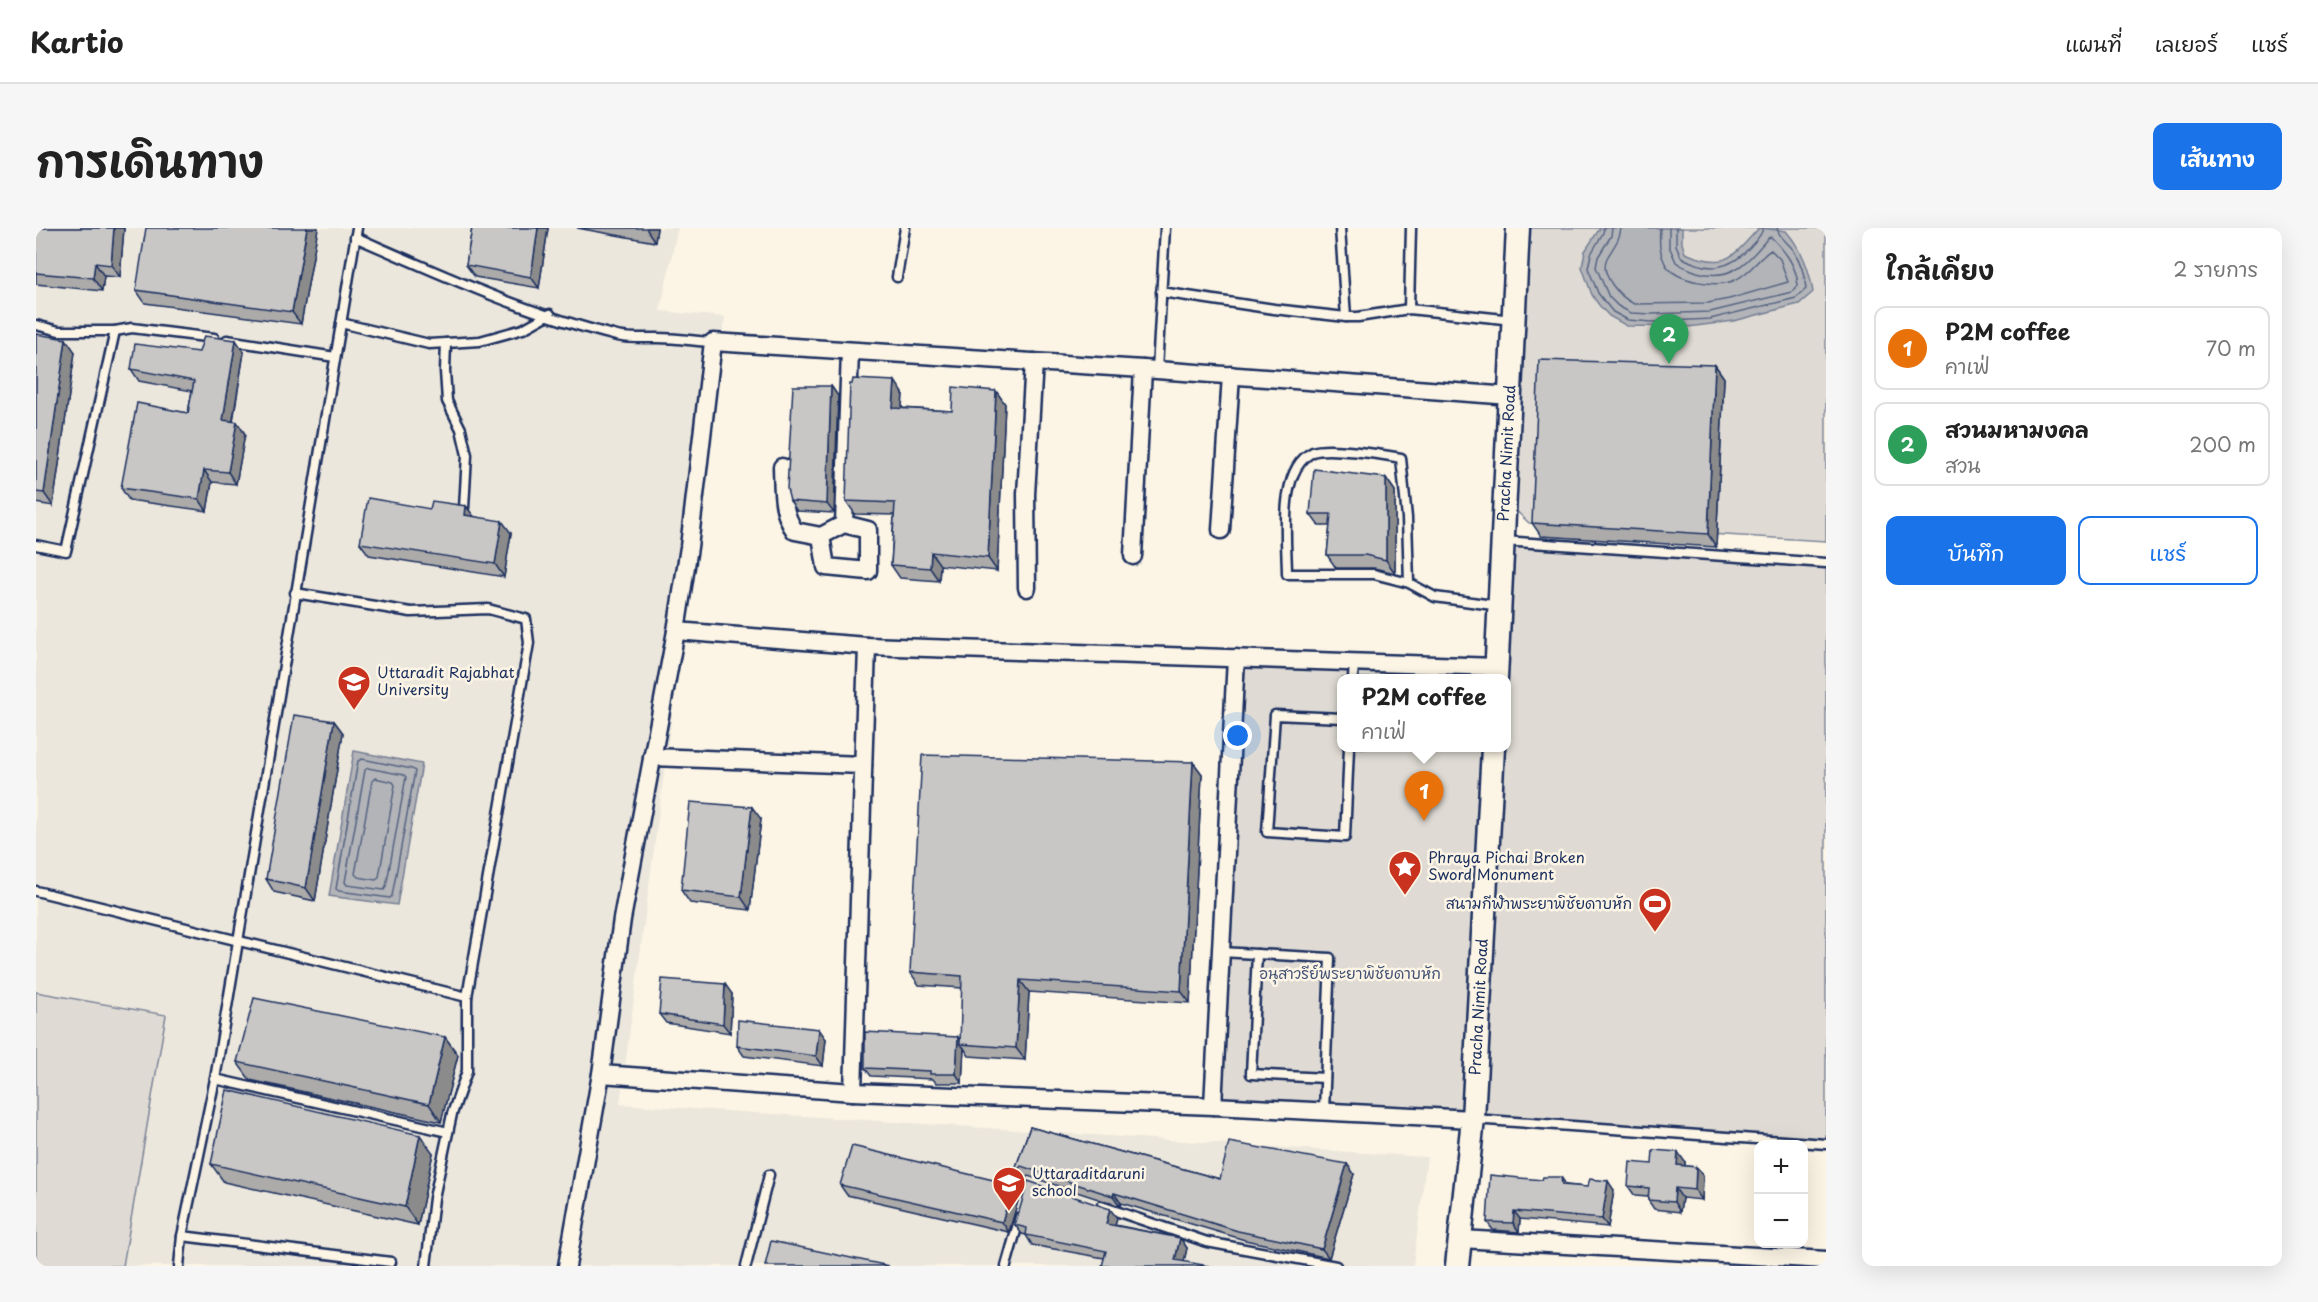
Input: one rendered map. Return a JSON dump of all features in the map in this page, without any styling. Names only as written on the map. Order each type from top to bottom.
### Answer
[{"type":"main road","name":"Pracha Nimit Road","points":[[1497,673],[1518,228]]},
{"type":"main road","name":"Pracha Nimit Road","points":[[1457,1266],[1473,1119],[1493,752]]},
{"type":"street","points":[[567,1266],[601,1074],[622,919],[676,631],[689,547],[713,342],[1150,369],[1511,396]]},
{"type":"street","points":[[844,524],[850,351]]},
{"type":"street","points":[[1027,588],[1026,494],[1034,362]]},
{"type":"street","points":[[1133,556],[1150,369]]},
{"type":"street","points":[[1221,530],[1231,375]]},
{"type":"street","points":[[782,467],[784,507],[788,522],[795,531],[821,536],[844,524],[868,530],[868,571],[826,567],[821,536]]},
{"type":"street","points":[[676,631],[867,646],[1236,658],[1353,670],[1497,673]]},
{"type":"street","points":[[853,1092],[867,646]]},
{"type":"street","points":[[1213,1106],[1236,658]]},
{"type":"street","points":[[652,758],[863,765]]},
{"type":"street","points":[[601,1074],[853,1092],[1473,1119]]},
{"type":"street","points":[[1461,1239],[1826,1260]]},
{"type":"lane","points":[[897,277],[905,228]]},
{"type":"lane","points":[[1150,369],[1161,292],[1165,228]]},
{"type":"lane","points":[[1340,228],[1346,317]]},
{"type":"lane","points":[[1409,309],[1412,228]]},
{"type":"lane","points":[[179,1266],[182,1236],[214,1079],[356,233],[468,285],[550,315],[618,336],[640,340],[658,338],[713,342]]},
{"type":"lane","points":[[1161,292],[1285,311],[1346,317],[1409,309],[1513,320]]},
{"type":"lane","points":[[341,323],[429,344],[480,341],[524,329],[550,315]]},
{"type":"lane","points":[[36,325],[59,331],[115,331],[132,328],[166,331],[335,357]]},
{"type":"lane","points":[[36,545],[66,551],[115,331]]},
{"type":"lane","points":[[446,343],[447,401],[462,429],[467,455],[465,508]]},
{"type":"lane","points":[[1409,583],[1407,518],[1401,458],[1356,451],[1314,451],[1296,467],[1287,495],[1287,574],[1374,574],[1409,583],[1435,597],[1500,606]]},
{"type":"lane","points":[[1503,541],[1826,562]]},
{"type":"lane","points":[[295,593],[411,612],[488,609],[526,619],[529,643],[467,998],[467,1071],[448,1132],[434,1198],[426,1266]]},
{"type":"lane","points":[[1337,718],[1275,715],[1267,832],[1345,837],[1349,752]]},
{"type":"lane","points":[[36,891],[467,998]]},
{"type":"lane","points":[[1221,952],[1330,958],[1324,1111]]},
{"type":"lane","points":[[1257,954],[1251,1074],[1325,1078]]},
{"type":"lane","points":[[214,1079],[448,1132]]},
{"type":"lane","points":[[1473,1119],[1826,1144]]},
{"type":"lane","points":[[746,1266],[769,1175]]},
{"type":"lane","points":[[1006,1266],[1024,1203]]},
{"type":"lane","points":[[1096,1205],[1207,1242],[1336,1266]]},
{"type":"lane","points":[[182,1236],[390,1262]]},
{"type":"shaded area","name":"Uttaradit Rajabhat University","points":[[36,228],[678,228],[660,311],[725,317],[620,1104],[1427,1157],[1413,1266],[36,1266]]},
{"type":"green space","points":[[1519,228],[1826,228],[1826,541],[1529,523],[1506,501]]},
{"type":"green space","name":"สนามกีฬาพระยาพิชัยดาบหัก","points":[[1503,541],[1826,563],[1826,1144],[1808,1143],[1808,1140],[1761,1140],[1213,1106],[1236,658],[1497,667]]},
{"type":"green space","points":[[36,992],[166,1015],[123,1266],[36,1266]]},
{"type":"water","points":[[1600,228],[1682,228],[1685,253],[1710,260],[1727,258],[1734,254],[1759,228],[1786,231],[1804,259],[1813,292],[1799,304],[1734,321],[1688,327],[1627,326],[1609,316],[1599,305],[1592,295],[1582,267],[1585,251]]},
{"type":"water","points":[[354,751],[422,764],[397,905],[329,896]]},
{"type":"building","points":[[36,228],[114,228],[111,265],[95,263],[93,278],[36,273]]},
{"type":"building","points":[[146,228],[307,228],[292,312],[136,290]]},
{"type":"building","points":[[472,228],[538,228],[531,277],[466,265]]},
{"type":"building","points":[[36,334],[66,339],[44,493],[36,492]]},
{"type":"building","points":[[204,336],[236,340],[223,420],[237,422],[228,472],[204,470],[199,499],[121,488],[137,403],[188,413],[194,381],[131,369],[135,344],[199,352]]},
{"type":"building","points":[[1539,360],[1715,365],[1708,534],[1532,523]]},
{"type":"building","points":[[853,379],[895,381],[893,408],[952,411],[953,387],[996,391],[988,558],[931,552],[930,568],[891,565],[895,503],[846,501],[850,384]]},
{"type":"building","points":[[793,386],[831,386],[827,504],[790,501],[787,489]]},
{"type":"building","points":[[1314,469],[1386,478],[1386,560],[1365,555],[1327,555],[1331,514],[1310,514]]},
{"type":"building","points":[[368,498],[430,509],[432,501],[466,506],[465,515],[502,521],[495,564],[360,543]]},
{"type":"building","points":[[294,715],[334,721],[306,888],[266,879]]},
{"type":"building","points":[[922,755],[1193,762],[1181,991],[1020,980],[1016,1048],[960,1044],[962,976],[910,972]]},
{"type":"building","points":[[690,802],[752,807],[741,897],[681,890]]},
{"type":"building","points":[[662,979],[725,984],[723,1024],[659,1014]]},
{"type":"building","points":[[254,998],[445,1037],[429,1104],[237,1062]]},
{"type":"building","points":[[738,1020],[819,1029],[816,1056],[737,1046]]},
{"type":"building","points":[[865,1032],[958,1037],[956,1074],[865,1068]]},
{"type":"building","points":[[227,1090],[420,1135],[405,1207],[211,1164]]},
{"type":"building","points":[[1030,1127],[1220,1179],[1229,1142],[1347,1164],[1322,1249],[1238,1231],[1114,1193],[1113,1196],[1021,1166],[1017,1171],[1002,1222],[840,1185],[852,1146],[1010,1184]]},
{"type":"building","points":[[1653,1150],[1678,1152],[1677,1165],[1696,1167],[1695,1190],[1675,1188],[1674,1202],[1648,1200],[1649,1188],[1628,1186],[1630,1162],[1652,1164]]},
{"type":"building","points":[[1490,1175],[1542,1180],[1543,1177],[1561,1177],[1562,1185],[1587,1187],[1590,1179],[1608,1181],[1602,1219],[1514,1211],[1513,1223],[1487,1222]]},
{"type":"building","points":[[1028,1181],[1110,1209],[1106,1224],[1180,1238],[1175,1260],[1209,1266],[1102,1266],[1106,1251],[1026,1235],[1027,1228],[1015,1225]]},
{"type":"building","points":[[771,1241],[889,1266],[765,1266]]},
{"type":"place","name":"สวนมหามงคล","points":[[1669,364]]},
{"type":"place","name":"Uttaradit Rajabhat University","points":[[354,711]]},
{"type":"place","name":"P2M coffee","points":[[1424,821]]},
{"type":"place","name":"Phraya Pichai Broken Sword Monument","points":[[1405,896]]},
{"type":"place","name":"สนามกีฬาพระยาพิชัยดาบหัก","points":[[1655,933]]},
{"type":"place","name":"Uttaraditdaruni school","points":[[1009,1212]]},
{"type":"park label","name":"อนุสาวรีย์พระยาพิชัยดาบหัก","points":[[1350,974]]}]
